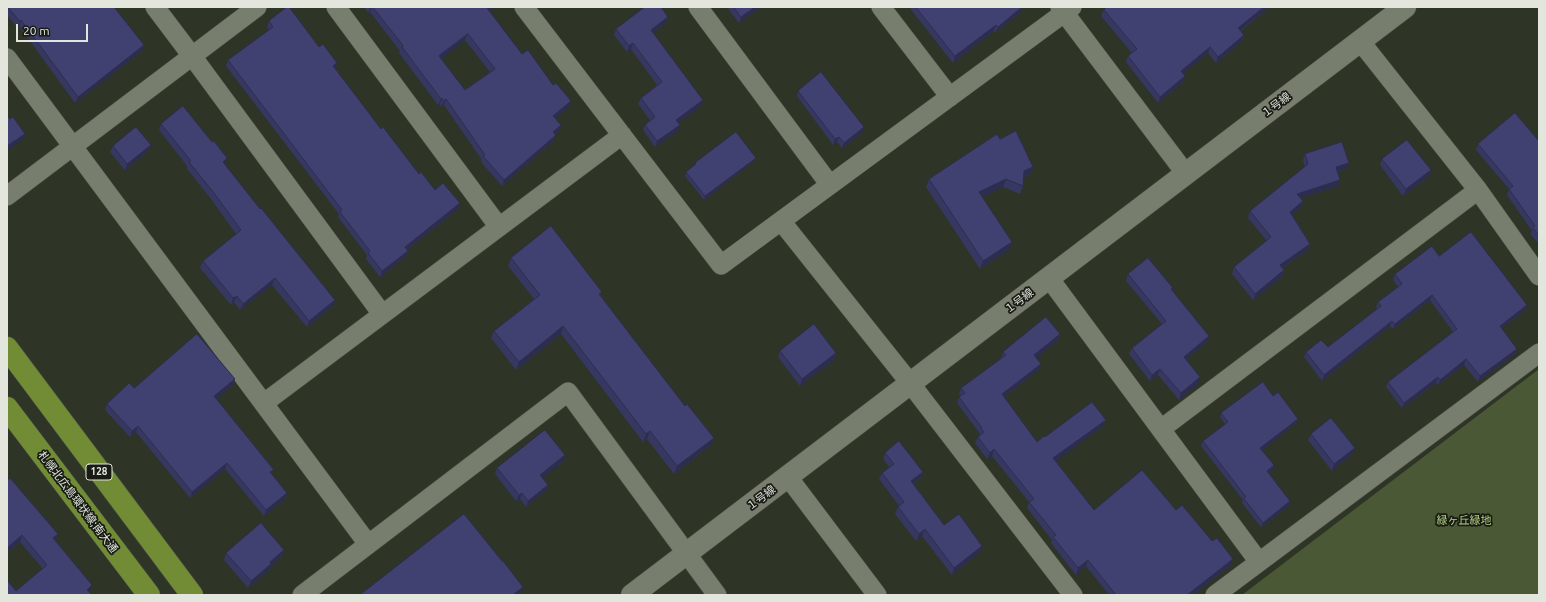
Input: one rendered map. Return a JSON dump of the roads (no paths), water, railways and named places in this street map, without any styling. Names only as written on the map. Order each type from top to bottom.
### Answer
[{"type":"main road","name":"128","points":[[7,348],[192,595]]},
{"type":"main road","name":"札幌北広島環状線;南大通","points":[[7,408],[149,595]]},
{"type":"street","points":[[155,7],[382,314]]},
{"type":"street","points":[[7,196],[257,7]]},
{"type":"street","points":[[336,7],[499,227]]},
{"type":"street","points":[[524,7],[721,265],[950,97],[1065,9],[1186,174]]},
{"type":"street","points":[[698,7],[830,185]]},
{"type":"street","points":[[881,7],[950,97]]},
{"type":"street","name":"１号線","points":[[632,595],[1405,7]]},
{"type":"street","points":[[1360,41],[1478,190],[1539,276]]},
{"type":"street","points":[[7,58],[368,544]]},
{"type":"street","points":[[264,403],[622,135]]},
{"type":"street","points":[[1161,429],[1478,190]]},
{"type":"street","points":[[781,221],[910,383],[1073,595]]},
{"type":"street","points":[[1049,278],[1259,562]]},
{"type":"street","points":[[1215,595],[1539,353]]},
{"type":"street","points":[[302,595],[568,392],[717,595]]},
{"type":"street","points":[[788,477],[877,595]]},
{"type":"park label","name":"緑ヶ丘緑地","points":[[1464,520]]}]
